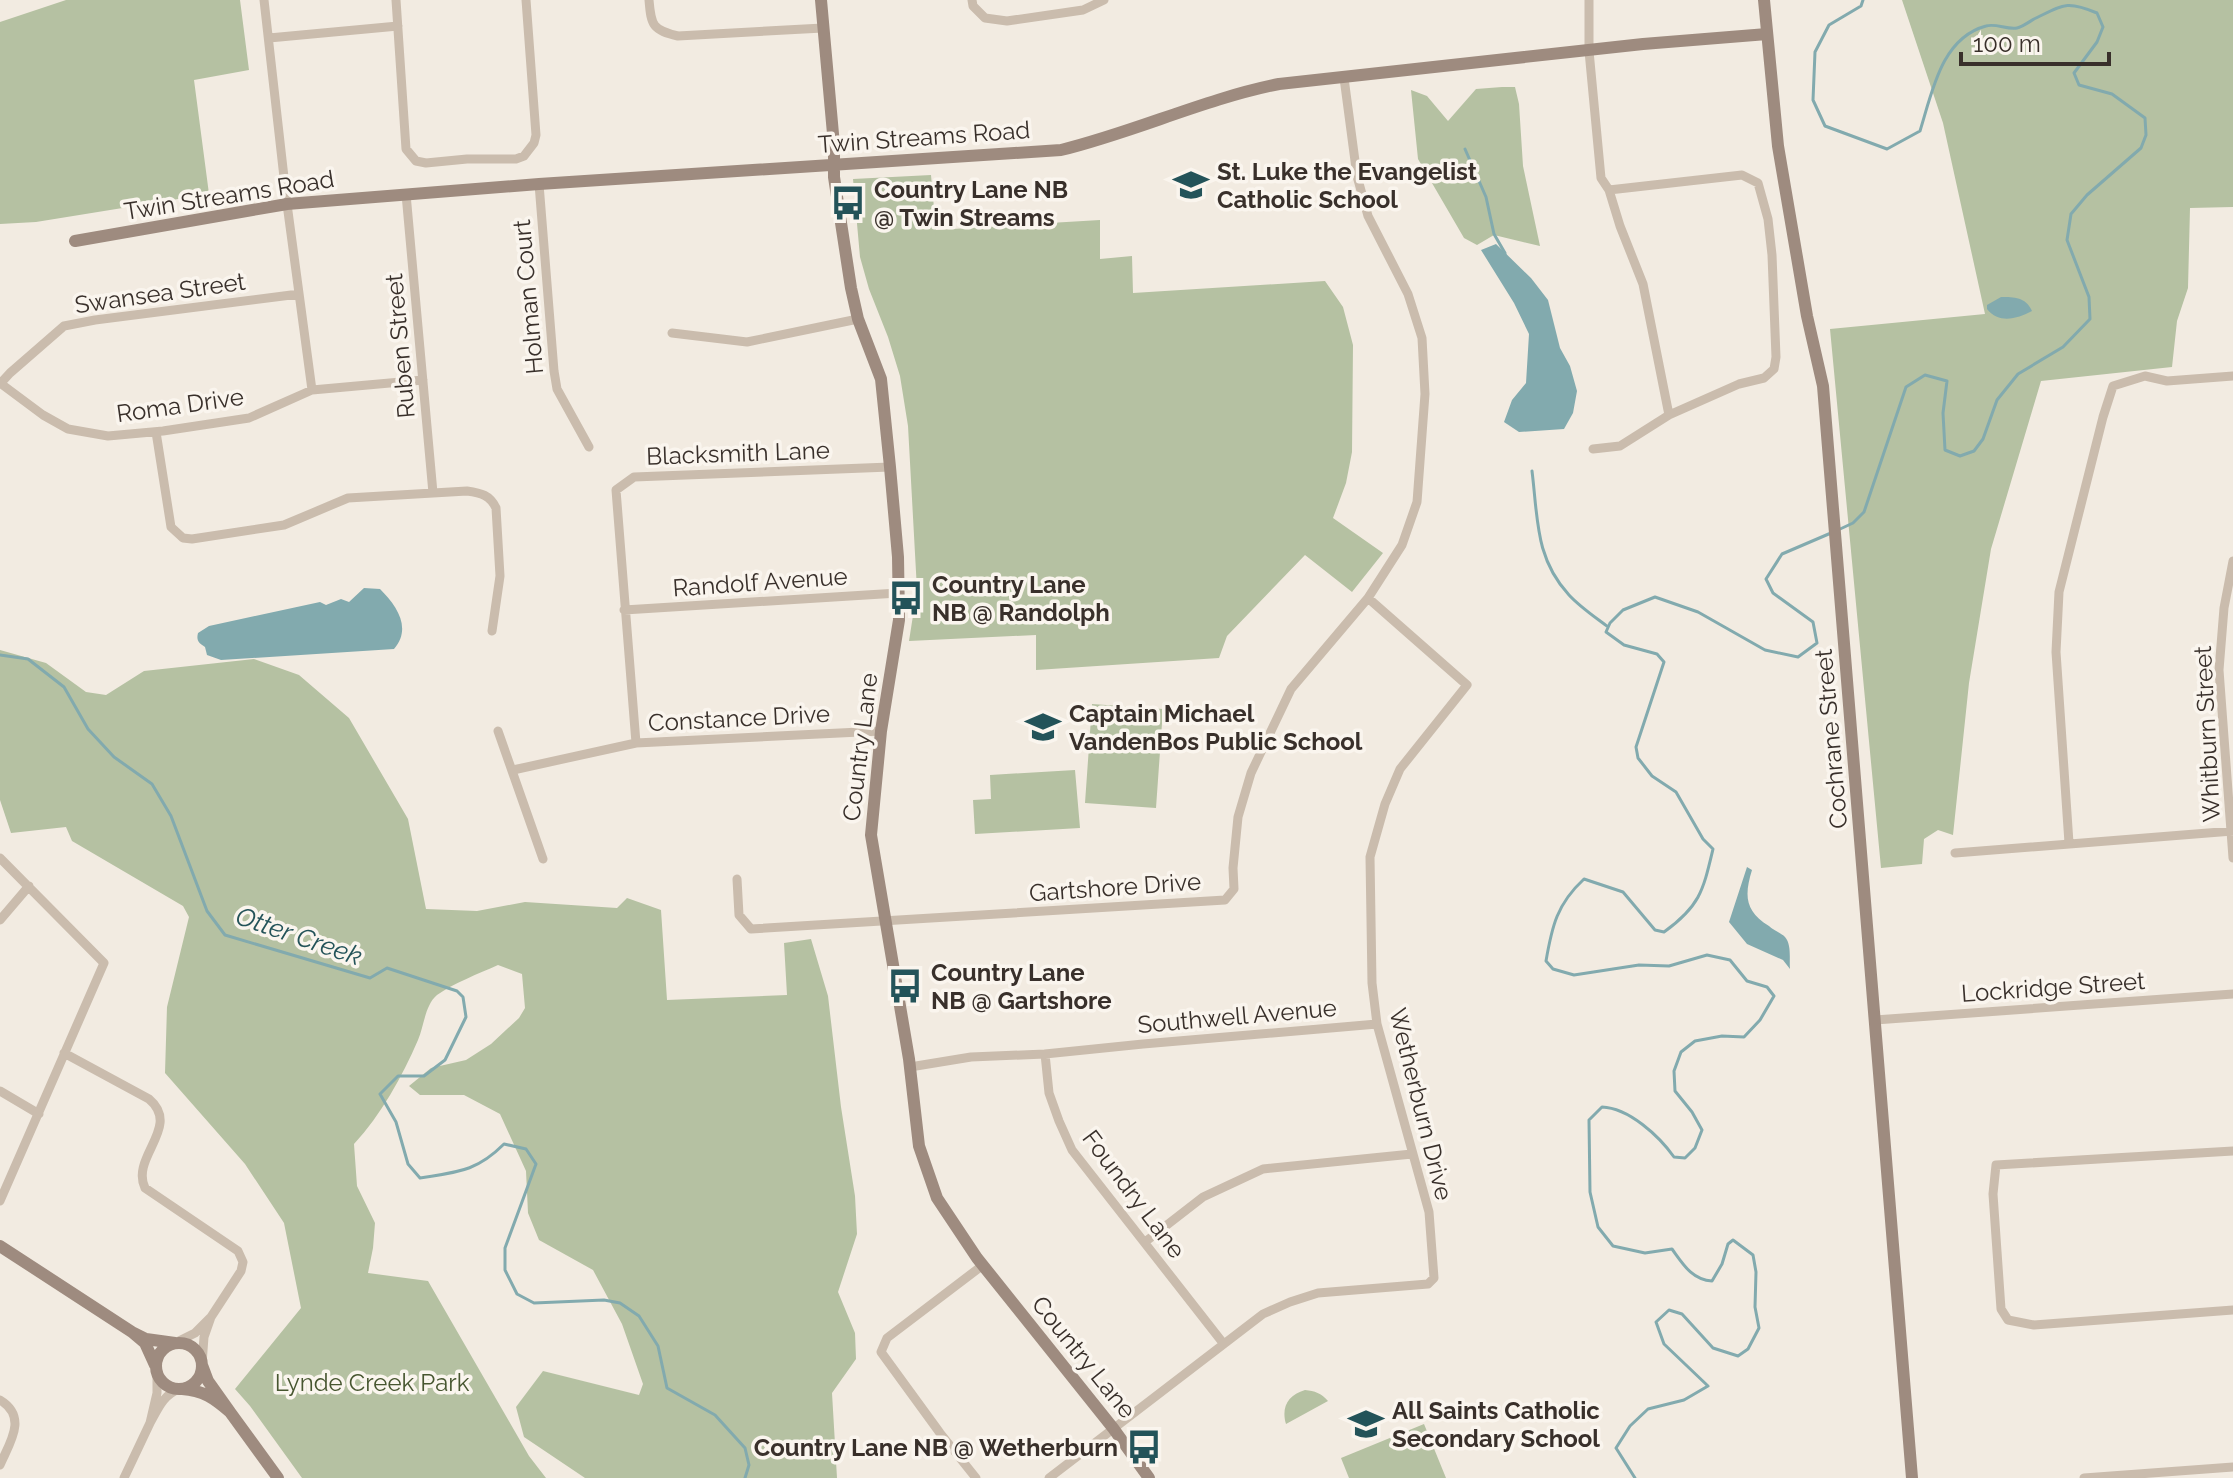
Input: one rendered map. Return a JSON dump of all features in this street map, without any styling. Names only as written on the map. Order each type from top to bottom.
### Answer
[{"type":"street","points":[[264,0],[312,390]]},
{"type":"street","points":[[396,0],[406,149],[416,161],[426,163],[516,159],[524,156],[534,143],[536,135],[526,0]]},
{"type":"street","points":[[649,0],[651,20],[660,32],[678,36],[823,28]]},
{"type":"street","name":"Country Lane","points":[[821,0],[834,177],[858,319],[881,379],[898,557],[899,620],[881,731],[871,835],[910,1067],[919,1146],[937,1198],[983,1265],[1149,1478]]},
{"type":"street","points":[[972,0],[973,6],[985,18],[1007,21],[1083,10],[1104,0]]},
{"type":"street","points":[[1589,0],[1589,51],[1601,178],[1609,190],[1643,284],[1669,415]]},
{"type":"street","name":"Cochrane Street","points":[[1764,0],[1778,146],[1807,316],[1823,386],[1912,1478]]},
{"type":"street","points":[[269,38],[398,26]]},
{"type":"street","name":"Twin Streams Road","points":[[75,241],[287,204],[539,184],[1061,150],[1106,139],[1241,92],[1279,84],[1643,44],[1767,34]]},
{"type":"street","name":"Gartshore Drive","points":[[737,879],[739,915],[751,929],[1225,900],[1234,889],[1238,817],[1251,773],[1291,689],[1368,598],[1402,545],[1417,502],[1424,380],[1422,338],[1408,294],[1368,216],[1357,176],[1344,78]]},
{"type":"street","points":[[1593,449],[1620,446],[1669,415],[1739,384],[1764,378],[1774,369],[1772,255],[1758,183],[1742,175],[1609,190]]},
{"type":"street","name":"Holman Court","points":[[539,184],[557,389],[589,447]]},
{"type":"street","name":"Ruben Street","points":[[406,194],[433,493]]},
{"type":"street","name":"Swansea Street","points":[[0,384],[64,326],[299,294]]},
{"type":"street","points":[[672,333],[747,342],[858,319]]},
{"type":"street","points":[[2069,843],[2056,652],[2059,592],[2113,386],[2145,376],[2167,381],[2233,376]]},
{"type":"street","name":"Roma Drive","points":[[0,384],[68,429],[108,436],[249,418],[312,390],[423,380]]},
{"type":"street","points":[[156,432],[171,527],[183,538],[284,525],[348,498],[467,491],[483,493],[496,508],[500,576],[492,631]]},
{"type":"street","name":"Blacksmith Lane","points":[[624,610],[616,490],[634,477],[890,467]]},
{"type":"street","name":"Whitburn Street","points":[[2233,561],[2224,608],[2219,670],[2233,858]]},
{"type":"street","name":"Randolf Avenue","points":[[624,610],[898,593]]},
{"type":"street","name":"Wetherburn Drive","points":[[1049,1478],[1263,1314],[1318,1293],[1428,1284],[1434,1278],[1429,1212],[1377,1024],[1372,983],[1370,857],[1385,804],[1400,769],[1467,685],[1368,598]]},
{"type":"street","name":"Constance Drive","points":[[624,610],[636,743],[881,731]]},
{"type":"street","points":[[498,731],[543,859]]},
{"type":"street","points":[[513,770],[636,743]]},
{"type":"street","points":[[1955,853],[2232,831]]},
{"type":"street","points":[[0,858],[104,963],[0,1201]]},
{"type":"street","points":[[0,920],[29,886]]},
{"type":"street","name":"Lockridge Street","points":[[1875,1020],[2233,994]]},
{"type":"street","name":"Southwell Avenue","points":[[910,1067],[971,1057],[1045,1054],[1377,1024]]},
{"type":"street","points":[[64,1053],[149,1099],[158,1107],[162,1119],[142,1170],[145,1188],[238,1251],[243,1262],[241,1271],[213,1313],[195,1333],[162,1350],[158,1357],[157,1393],[150,1423]]},
{"type":"street","name":"Foundry Lane","points":[[1045,1054],[1049,1093],[1072,1150],[1223,1343]]},
{"type":"street","points":[[0,1091],[39,1114]]},
{"type":"street","points":[[2233,1151],[1996,1165],[1993,1194],[2001,1309],[2008,1320],[2034,1325],[2233,1310]]},
{"type":"street","points":[[1145,1242],[1203,1197],[1263,1169],[1412,1154]]},
{"type":"street","points":[[0,1246],[132,1332],[146,1339],[190,1346],[196,1350],[208,1381],[278,1478]]},
{"type":"street","points":[[976,1478],[881,1352],[887,1338],[983,1265]]},
{"type":"street","points":[[124,1478],[167,1395],[193,1384],[201,1372],[204,1337],[213,1313]]},
{"type":"street","points":[[132,1332],[145,1343],[165,1384],[203,1393],[230,1412]]},
{"type":"street","points":[[0,1400],[10,1406],[16,1427],[0,1465]]},
{"type":"street","points":[[2084,1478],[2233,1467]]},
{"type":"green space","points":[[66,0],[240,0],[249,70],[194,80],[209,194],[36,222],[0,224],[0,22]]},
{"type":"green space","points":[[1902,0],[2233,0],[2233,207],[2190,208],[2188,288],[2177,321],[2172,367],[2041,381],[1991,549],[1969,683],[1953,835],[1938,830],[1924,839],[1922,864],[1881,868],[1830,329],[1985,314],[1943,123]]},
{"type":"green space","points":[[1515,87],[1523,166],[1540,246],[1494,235],[1477,245],[1464,238],[1418,159],[1411,90],[1427,96],[1448,121],[1476,89]]},
{"type":"green space","points":[[931,175],[936,230],[1100,220],[1100,259],[1132,256],[1133,293],[1325,281],[1343,307],[1353,345],[1352,452],[1346,483],[1333,518],[1383,553],[1352,592],[1305,555],[1227,636],[1219,658],[1036,670],[1036,635],[909,641],[917,590],[908,426],[900,376],[860,257],[853,179]]},
{"type":"green space","name":"Lynde Creek Park","points":[[0,650],[46,663],[86,692],[106,695],[144,671],[254,659],[299,675],[349,718],[408,819],[426,909],[477,911],[525,902],[617,908],[627,898],[661,910],[667,1000],[787,995],[784,943],[811,939],[828,996],[855,1196],[857,1234],[838,1292],[855,1333],[856,1359],[832,1393],[837,1478],[585,1478],[524,1437],[516,1407],[543,1371],[639,1395],[643,1384],[622,1324],[593,1270],[539,1240],[528,1213],[526,1171],[500,1114],[464,1095],[420,1095],[409,1086],[431,1068],[466,1060],[491,1044],[519,1018],[525,1008],[522,974],[498,965],[450,987],[433,999],[398,1082],[354,1144],[357,1186],[375,1223],[368,1273],[428,1281],[529,1456],[546,1478],[302,1478],[235,1389],[301,1308],[284,1223],[245,1164],[165,1073],[167,1007],[189,917],[183,906],[72,841],[66,827],[11,833],[0,800]]},
{"type":"green space","points":[[1092,704],[1163,709],[1156,808],[1085,803]]},
{"type":"green space","points":[[1075,770],[1080,828],[975,834],[973,800],[991,799],[990,775]]},
{"type":"green space","points":[[1305,1390],[1318,1393],[1328,1401],[1286,1424],[1284,1412],[1287,1402]]},
{"type":"green space","points":[[1424,1424],[1446,1478],[1349,1478],[1341,1458]]},
{"type":"water","points":[[1496,244],[1531,278],[1548,300],[1560,348],[1570,366],[1577,391],[1573,413],[1564,429],[1519,432],[1504,422],[1512,400],[1526,383],[1529,334],[1481,250]]},
{"type":"water","points":[[2001,297],[2023,300],[2032,311],[2014,318],[1997,317],[1987,309],[1987,305]]},
{"type":"water","points":[[364,588],[380,589],[397,610],[402,633],[394,649],[221,660],[207,655],[205,647],[198,640],[198,633],[209,626],[320,602],[326,605],[341,599],[349,602]]},
{"type":"water","points":[[1747,867],[1752,870],[1748,902],[1755,915],[1787,940],[1790,969],[1783,960],[1747,944],[1729,922]]},
{"type":"waterway","points":[[1838,530],[1853,523],[1864,512],[1906,387],[1925,375],[1947,381],[1943,413],[1945,450],[1960,456],[1974,451],[1983,439],[1997,400],[2018,374],[2063,347],[2090,319],[2089,297],[2067,240],[2071,214],[2087,195],[2141,148],[2146,135],[2145,118],[2112,94],[2079,85],[2074,73],[2097,42],[2103,27],[2097,13],[2071,5],[2052,10],[2017,28],[1986,26],[1958,42],[1934,84],[1920,131],[1887,149],[1825,126],[1813,100],[1815,52],[1829,25],[1861,6],[1863,0]]},
{"type":"waterway","points":[[1465,149],[1486,197],[1494,234],[1505,257]]},
{"type":"waterway","points":[[1532,471],[1537,522],[1550,567],[1569,595],[1608,627]]},
{"type":"waterway","points":[[1635,1478],[1616,1448],[1630,1426],[1648,1409],[1684,1400],[1708,1386],[1664,1344],[1656,1322],[1669,1310],[1682,1314],[1713,1348],[1738,1356],[1748,1349],[1759,1328],[1755,1307],[1756,1272],[1753,1255],[1733,1240],[1728,1244],[1722,1264],[1712,1281],[1693,1274],[1672,1249],[1645,1253],[1613,1246],[1598,1227],[1590,1192],[1589,1120],[1602,1107],[1623,1112],[1652,1132],[1674,1157],[1685,1158],[1695,1148],[1702,1130],[1675,1091],[1674,1071],[1681,1052],[1695,1041],[1722,1036],[1744,1037],[1760,1020],[1774,996],[1767,987],[1747,981],[1730,960],[1707,955],[1669,966],[1639,965],[1574,975],[1553,969],[1546,961],[1557,916],[1584,879],[1623,892],[1655,930],[1664,932],[1693,905],[1706,876],[1713,849],[1703,839],[1676,792],[1652,776],[1638,758],[1636,747],[1664,662],[1657,654],[1624,645],[1606,632],[1623,610],[1655,597],[1698,612],[1765,650],[1798,657],[1817,643],[1813,622],[1773,593],[1766,579],[1782,554],[1831,533]]},
{"type":"waterway","name":"Otter Creek","points":[[0,655],[28,659],[64,687],[88,729],[114,757],[152,784],[171,816],[207,911],[225,935],[370,978],[387,968],[457,991],[463,997],[466,1017],[445,1060],[424,1076],[398,1076],[380,1094],[396,1122],[408,1164],[420,1178],[475,1165],[504,1144],[526,1149],[536,1164],[505,1248],[505,1270],[517,1294],[534,1303],[604,1300],[620,1303],[639,1316],[658,1346],[667,1388],[715,1415],[745,1448],[749,1465],[745,1478]]},
{"type":"place","name":"St. Luke the Evangelist Catholic School","points":[[1191,185]]},
{"type":"place","name":"Country Lane NB @ Twin Streams","points":[[848,203]]},
{"type":"place","name":"Country Lane NB @ Randolph","points":[[906,598]]},
{"type":"place","name":"Captain Michael VandenBos Public School","points":[[1043,727]]},
{"type":"place","name":"Country Lane NB @ Gartshore","points":[[905,986]]},
{"type":"place","name":"All Saints Catholic Secondary School","points":[[1366,1424]]},
{"type":"place","name":"Country Lane NB @ Wetherburn","points":[[1144,1447]]}]
